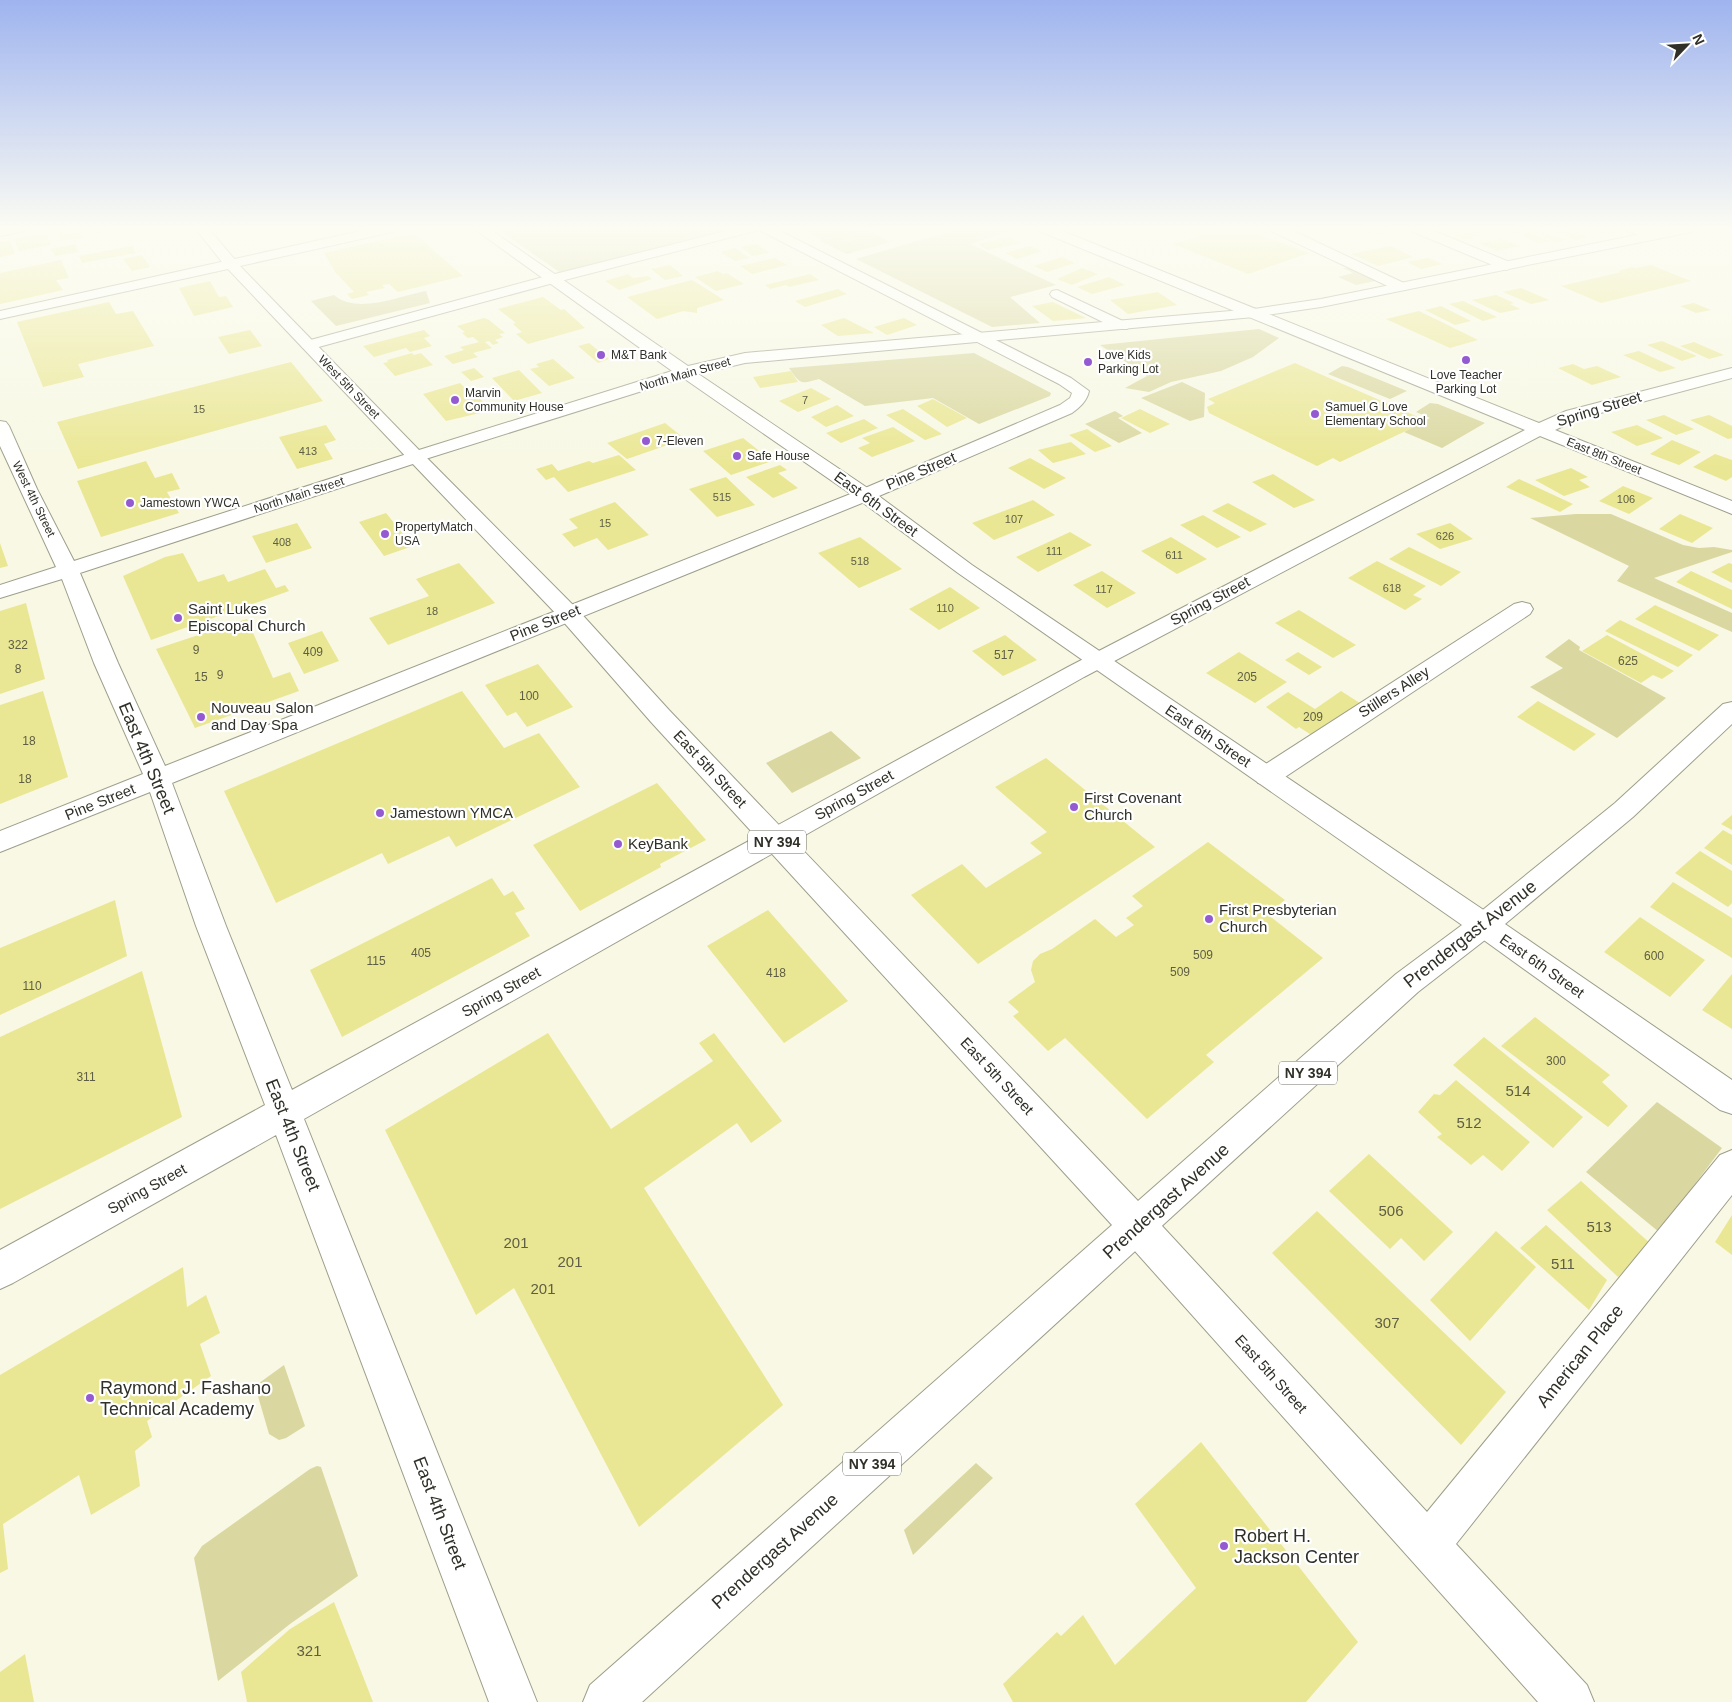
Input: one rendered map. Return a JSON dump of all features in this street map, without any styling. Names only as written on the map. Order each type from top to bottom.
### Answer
[{"type":"main road","points":[[0,315],[34,307]]},
{"type":"main road","name":"West 5th Street","points":[[273,307],[416,457]]},
{"type":"main road","points":[[309,345],[447,307]]},
{"type":"main road","name":"East 6th Street","points":[[593,307],[865,495],[965,569],[1484,925],[1732,1099]]},
{"type":"main road","points":[[919,307],[977,337]]},
{"type":"main road","points":[[1084,307],[1122,326]]},
{"type":"main road","name":"East 8th Street","points":[[1240,307],[1732,508]]},
{"type":"main road","name":"North Main Street","points":[[0,592],[685,372],[745,358],[1122,326],[1291,307]]},
{"type":"main road","name":"Pine Street","points":[[0,842],[865,495],[1066,409],[1076,403],[1081,391],[1065,381],[977,337]]},
{"type":"main road","points":[[664,357],[688,360],[776,351],[781,355]]},
{"type":"main road","name":"Spring Street","points":[[0,1270],[1099,660],[1538,429],[1573,414],[1732,373]]},
{"type":"main road","name":"West 4th Street","points":[[0,426],[28,489],[69,571]]},
{"type":"main road","name":"East 5th Street","points":[[416,457],[569,614],[774,839],[1138,1227],[1570,1702]]},
{"type":"main road","name":"East 4th Street","points":[[69,571],[106,663],[158,779],[211,926],[395,1394],[513,1702]]},
{"type":"main road","name":"Stillers Alley","points":[[1267,776],[1522,609]]},
{"type":"main road","name":"Prendergast Avenue","points":[[607,1702],[1138,1227],[1407,983],[1484,925],[1624,810],[1732,710]]},
{"type":"main road","name":"American Place","points":[[1428,1545],[1732,1167]]},
{"type":"shaded area","points":[[317,307],[412,307],[336,326]]},
{"type":"shaded area","points":[[953,307],[1022,307],[1040,323],[992,327]]},
{"type":"shaded area","points":[[1259,329],[1279,338],[1253,357],[1221,371],[1171,382],[1149,392],[1125,388],[1147,376],[1100,345]]},
{"type":"shaded area","points":[[974,353],[1051,393],[1050,396],[979,424],[933,398],[865,406],[819,379],[801,382],[789,368]]},
{"type":"shaded area","points":[[1342,366],[1407,391],[1390,399],[1328,374]]},
{"type":"shaded area","points":[[1182,382],[1205,393],[1204,417],[1190,421],[1141,398]]},
{"type":"shaded area","points":[[1430,403],[1438,404],[1485,423],[1442,448],[1404,432],[1430,418],[1416,412]]},
{"type":"shaded area","points":[[1115,411],[1123,416],[1118,418],[1142,433],[1119,443],[1085,424]]},
{"type":"shaded area","points":[[1576,514],[1611,514],[1683,545],[1732,550],[1732,552],[1654,578],[1732,613],[1732,632],[1617,581],[1629,566],[1530,518]]},
{"type":"shaded area","points":[[1569,639],[1580,647],[1579,650],[1666,698],[1617,738],[1530,687],[1563,668],[1545,657]]},
{"type":"shaded area","points":[[831,731],[861,758],[792,793],[766,763]]},
{"type":"shaded area","points":[[1657,1102],[1722,1148],[1659,1232],[1586,1172]]},
{"type":"shaded area","points":[[284,1365],[305,1426],[286,1438],[279,1440],[269,1434],[255,1386]]},
{"type":"shaded area","points":[[976,1463],[993,1478],[913,1555],[904,1530]]},
{"type":"shaded area","points":[[317,1466],[321,1467],[358,1576],[290,1624],[218,1681],[194,1558],[202,1546],[310,1469]]},
{"type":"building","points":[[84,307],[112,307],[116,314],[133,311],[154,346],[78,364],[84,377],[43,387],[17,322]]},
{"type":"building","points":[[189,307],[231,307],[194,316]]},
{"type":"building","points":[[557,307],[561,310],[564,309],[585,328],[528,344],[516,334],[522,332],[513,324],[516,323],[498,309]]},
{"type":"building","points":[[641,307],[699,307],[697,308],[697,313],[683,311],[657,319]]},
{"type":"building","points":[[1034,307],[1064,307],[1086,318],[1053,321]]},
{"type":"building","points":[[1120,307],[1164,307],[1128,314]]},
{"type":"building","points":[[1444,307],[1471,321],[1455,325],[1425,310]]},
{"type":"building","points":[[1456,307],[1477,307],[1497,317],[1483,321]]},
{"type":"building","points":[[1488,307],[1520,309],[1500,313]]},
{"type":"building","points":[[1683,307],[1705,307],[1711,310],[1696,313]]},
{"type":"building","points":[[1419,311],[1478,340],[1450,348],[1386,319]]},
{"type":"building","points":[[484,318],[505,333],[499,334],[503,337],[495,340],[499,343],[493,345],[489,341],[485,342],[492,348],[473,353],[478,357],[453,364],[444,356],[464,350],[460,347],[479,342],[473,337],[468,338],[462,333],[465,332],[457,326]]},
{"type":"building","points":[[844,318],[874,333],[838,336],[821,325]]},
{"type":"building","points":[[904,318],[917,325],[887,335],[874,327]]},
{"type":"building","points":[[250,330],[262,346],[229,354],[218,337]]},
{"type":"building","points":[[424,330],[430,336],[424,338],[432,346],[410,352],[406,348],[374,357],[363,346]]},
{"type":"building","points":[[1662,341],[1697,356],[1682,361],[1647,345]]},
{"type":"building","points":[[1694,342],[1724,355],[1709,359],[1680,346]]},
{"type":"building","points":[[589,343],[609,359],[598,363],[578,346]]},
{"type":"building","points":[[1639,351],[1676,368],[1660,372],[1623,355]]},
{"type":"building","points":[[412,353],[414,355],[421,353],[433,365],[395,376],[383,363],[388,362],[387,360]]},
{"type":"building","points":[[553,359],[575,378],[549,386],[530,369],[539,367],[536,364]]},
{"type":"building","points":[[291,362],[323,401],[78,469],[57,422]]},
{"type":"building","points":[[1295,363],[1427,421],[1340,462],[1333,458],[1317,466],[1209,413],[1207,407],[1215,403],[1208,399]]},
{"type":"building","points":[[1573,364],[1584,369],[1597,366],[1621,377],[1592,385],[1558,368]]},
{"type":"building","points":[[474,368],[484,377],[471,381],[461,372]]},
{"type":"building","points":[[519,370],[542,393],[514,401],[492,378]]},
{"type":"building","points":[[791,371],[798,382],[760,388],[753,377]]},
{"type":"building","name":"Marvin Community House","points":[[460,383],[472,395],[477,395],[489,409],[446,421],[423,394]]},
{"type":"building","points":[[811,388],[831,399],[798,412],[779,401]]},
{"type":"building","points":[[933,399],[967,418],[947,427],[917,406]]},
{"type":"building","points":[[837,405],[854,416],[826,427],[811,417]]},
{"type":"building","points":[[903,409],[942,434],[925,440],[886,415]]},
{"type":"building","points":[[1140,409],[1170,424],[1150,433],[1121,418]]},
{"type":"building","points":[[1664,415],[1694,429],[1676,435],[1646,420]]},
{"type":"building","points":[[1709,415],[1732,426],[1732,438],[1728,439],[1690,420]]},
{"type":"building","points":[[864,419],[878,428],[841,443],[826,433]]},
{"type":"building","name":"7-Eleven","points":[[665,423],[685,439],[627,459],[607,443]]},
{"type":"building","points":[[326,425],[336,440],[324,444],[333,459],[297,469],[279,437]]},
{"type":"building","points":[[1637,425],[1663,438],[1637,446],[1611,432]]},
{"type":"building","points":[[893,427],[915,441],[872,457],[858,448],[870,443],[862,438]]},
{"type":"building","points":[[1087,429],[1112,446],[1095,452],[1069,435]]},
{"type":"building","name":"Safe House","points":[[743,438],[772,461],[731,475],[703,451]]},
{"type":"building","points":[[1672,440],[1701,452],[1679,465],[1650,454]]},
{"type":"building","points":[[1071,442],[1086,454],[1053,463],[1038,450]]},
{"type":"building","points":[[1715,454],[1732,460],[1732,477],[1726,481],[1693,467]]},
{"type":"building","points":[[619,455],[636,470],[568,492],[554,477],[546,480],[536,469],[552,464],[558,471],[589,461],[593,463]]},
{"type":"building","points":[[1030,458],[1066,478],[1044,489],[1008,468]]},
{"type":"building","name":"Jamestown YWCA","points":[[146,461],[155,478],[172,473],[180,489],[167,492],[179,513],[101,537],[77,481]]},
{"type":"building","points":[[780,465],[787,470],[778,473],[798,488],[773,498],[746,477]]},
{"type":"building","points":[[1571,468],[1588,477],[1579,480],[1590,487],[1564,496],[1535,480]]},
{"type":"building","points":[[1273,474],[1315,500],[1294,508],[1252,482]]},
{"type":"building","points":[[726,477],[755,505],[717,517],[689,489]]},
{"type":"building","points":[[1519,479],[1573,504],[1560,512],[1506,487]]},
{"type":"building","points":[[1623,486],[1653,498],[1629,514],[1599,501]]},
{"type":"building","points":[[1033,500],[1055,515],[994,540],[972,523]]},
{"type":"building","points":[[615,502],[649,535],[608,550],[597,538],[574,547],[562,534],[578,528],[569,519]]},
{"type":"building","points":[[1228,503],[1267,524],[1250,532],[1212,511]]},
{"type":"building","name":"PropertyMatch USA","points":[[386,513],[413,546],[384,556],[359,522]]},
{"type":"building","points":[[1680,514],[1713,528],[1692,543],[1659,529]]},
{"type":"building","points":[[1203,515],[1241,537],[1217,548],[1180,525]]},
{"type":"building","points":[[297,523],[312,548],[266,563],[252,536]]},
{"type":"building","points":[[1450,523],[1473,539],[1440,549],[1416,534]]},
{"type":"building","points":[[1070,532],[1092,545],[1038,572],[1016,557]]},
{"type":"building","points":[[860,537],[902,569],[859,588],[818,553]]},
{"type":"building","points":[[1171,537],[1207,559],[1177,574],[1141,551]]},
{"type":"building","points":[[0,543],[8,566],[0,568]]},
{"type":"building","points":[[1409,547],[1461,572],[1441,586],[1389,559]]},
{"type":"building","name":"Saint Lukes Episcopal Church","points":[[183,553],[198,582],[224,574],[228,582],[265,569],[276,588],[285,585],[289,591],[151,640],[123,576],[165,557]]},
{"type":"building","points":[[1377,561],[1426,586],[1413,595],[1422,599],[1405,610],[1348,578]]},
{"type":"building","points":[[459,563],[495,603],[388,645],[369,618],[429,596],[416,579]]},
{"type":"building","points":[[1729,563],[1732,564],[1732,583],[1711,572]]},
{"type":"building","points":[[1102,571],[1136,593],[1107,608],[1073,585]]},
{"type":"building","points":[[1691,571],[1732,590],[1732,609],[1676,582]]},
{"type":"building","points":[[950,587],[980,608],[939,630],[909,609]]},
{"type":"building","points":[[26,603],[45,679],[0,694],[0,611]]},
{"type":"building","points":[[1655,605],[1719,635],[1699,651],[1635,619]]},
{"type":"building","points":[[1299,610],[1356,645],[1333,658],[1275,623]]},
{"type":"building","points":[[247,619],[273,678],[290,672],[299,691],[195,728],[156,649]]},
{"type":"building","points":[[1620,620],[1693,655],[1678,667],[1605,631]]},
{"type":"building","points":[[322,631],[339,661],[304,674],[288,643]]},
{"type":"building","points":[[1005,635],[1037,660],[1003,676],[972,651]]},
{"type":"building","points":[[1607,635],[1674,671],[1662,679],[1653,675],[1641,683],[1582,651]]},
{"type":"building","points":[[1239,652],[1287,682],[1255,703],[1206,673]]},
{"type":"building","points":[[1298,652],[1322,667],[1309,675],[1285,660]]},
{"type":"building","points":[[538,664],[573,707],[527,727],[516,712],[507,716],[485,685]]},
{"type":"building","points":[[43,691],[68,777],[0,804],[0,705]]},
{"type":"building","name":"Jamestown YMCA","points":[[462,691],[504,748],[539,733],[580,787],[456,847],[449,836],[388,864],[382,853],[276,903],[224,791]]},
{"type":"building","points":[[1341,691],[1363,705],[1316,738],[1299,727],[1296,729],[1266,707],[1288,692],[1315,709]]},
{"type":"building","points":[[1538,701],[1596,734],[1574,751],[1517,717]]},
{"type":"building","points":[[1046,758],[1155,847],[978,964],[911,895],[962,864],[986,888],[1042,853],[1030,843],[1047,832],[995,787]]},
{"type":"building","points":[[657,783],[706,840],[660,864],[661,867],[580,911],[533,845]]},
{"type":"building","points":[[1732,815],[1732,830],[1721,824]]},
{"type":"building","points":[[1723,830],[1732,835],[1732,865],[1704,848]]},
{"type":"building","points":[[1208,842],[1285,900],[1267,914],[1323,958],[1206,1055],[1214,1062],[1147,1119],[1065,1038],[1048,1051],[1013,1016],[1019,1012],[1008,1002],[1035,982],[1031,970],[1033,961],[1040,954],[1052,949],[1095,919],[1116,937],[1134,925],[1126,918],[1143,906],[1132,896]]},
{"type":"building","points":[[1700,851],[1732,871],[1732,903],[1728,907],[1675,873]]},
{"type":"building","points":[[492,878],[504,896],[513,891],[525,909],[515,913],[530,936],[342,1037],[310,970]]},
{"type":"building","points":[[1673,882],[1732,918],[1732,958],[1650,907]]},
{"type":"building","points":[[115,900],[127,956],[0,1015],[0,948]]},
{"type":"building","points":[[768,910],[848,1001],[784,1043],[707,946]]},
{"type":"building","points":[[1640,917],[1705,960],[1670,997],[1604,952]]},
{"type":"building","points":[[142,971],[182,1117],[0,1209],[0,1037]]},
{"type":"building","points":[[1732,974],[1732,1029],[1702,1010]]},
{"type":"building","points":[[1535,1017],[1610,1075],[1602,1082],[1628,1106],[1608,1127],[1501,1046]]},
{"type":"building","points":[[548,1033],[611,1129],[713,1061],[699,1043],[714,1033],[782,1121],[751,1143],[737,1123],[644,1188],[783,1405],[639,1527],[514,1288],[476,1315],[385,1130]]},
{"type":"building","points":[[1484,1037],[1583,1117],[1553,1148],[1453,1065]]},
{"type":"building","points":[[1456,1080],[1530,1142],[1502,1171],[1483,1155],[1471,1165],[1437,1137],[1442,1134],[1418,1112],[1434,1094],[1440,1095]]},
{"type":"building","points":[[1369,1154],[1453,1232],[1424,1261],[1401,1238],[1390,1249],[1329,1191]]},
{"type":"building","points":[[1581,1181],[1652,1245],[1618,1277],[1547,1210]]},
{"type":"building","points":[[1317,1211],[1506,1392],[1461,1445],[1272,1253]]},
{"type":"building","points":[[1732,1215],[1732,1255],[1715,1242]]},
{"type":"building","points":[[1546,1225],[1607,1280],[1589,1310],[1520,1248]]},
{"type":"building","points":[[1496,1231],[1536,1267],[1470,1341],[1430,1300]]},
{"type":"building","name":"Raymond J. Fashano Technical Academy","points":[[183,1267],[187,1307],[206,1295],[220,1333],[200,1344],[211,1376],[147,1421],[152,1437],[135,1451],[140,1486],[91,1515],[79,1475],[3,1524],[8,1569],[0,1573],[0,1375]]},
{"type":"building","name":"Robert H. Jackson Center","points":[[1201,1442],[1358,1642],[1306,1702],[1013,1702],[1003,1684],[1057,1632],[1061,1636],[1083,1615],[1115,1665],[1196,1588],[1135,1504]]},
{"type":"building","points":[[334,1602],[373,1702],[247,1702],[241,1672],[290,1629]]},
{"type":"building","points":[[25,1654],[34,1702],[0,1702],[0,1672]]},
{"type":"place","name":"M&T Bank","points":[[601,355]]},
{"type":"place","name":"Love Teacher Parking Lot","points":[[1466,360]]},
{"type":"place","name":"Love Kids Parking Lot","points":[[1088,362]]},
{"type":"place","name":"Marvin Community House","points":[[455,400]]},
{"type":"place","name":"Samuel G Love Elementary School","points":[[1315,414]]},
{"type":"place","name":"7-Eleven","points":[[646,441]]},
{"type":"place","name":"Safe House","points":[[737,456]]},
{"type":"place","name":"Jamestown YWCA","points":[[130,503]]},
{"type":"place","name":"PropertyMatch USA","points":[[385,534]]},
{"type":"place","name":"Saint Lukes Episcopal Church","points":[[178,618]]},
{"type":"place","name":"Nouveau Salon and Day Spa","points":[[201,717]]},
{"type":"place","name":"First Covenant Church","points":[[1074,807]]},
{"type":"place","name":"Jamestown YMCA","points":[[380,813]]},
{"type":"place","name":"KeyBank","points":[[618,844]]},
{"type":"place","name":"First Presbyterian Church","points":[[1209,919]]},
{"type":"place","name":"Raymond J. Fashano Technical Academy","points":[[90,1398]]},
{"type":"place","name":"Robert H. Jackson Center","points":[[1224,1546]]}]
